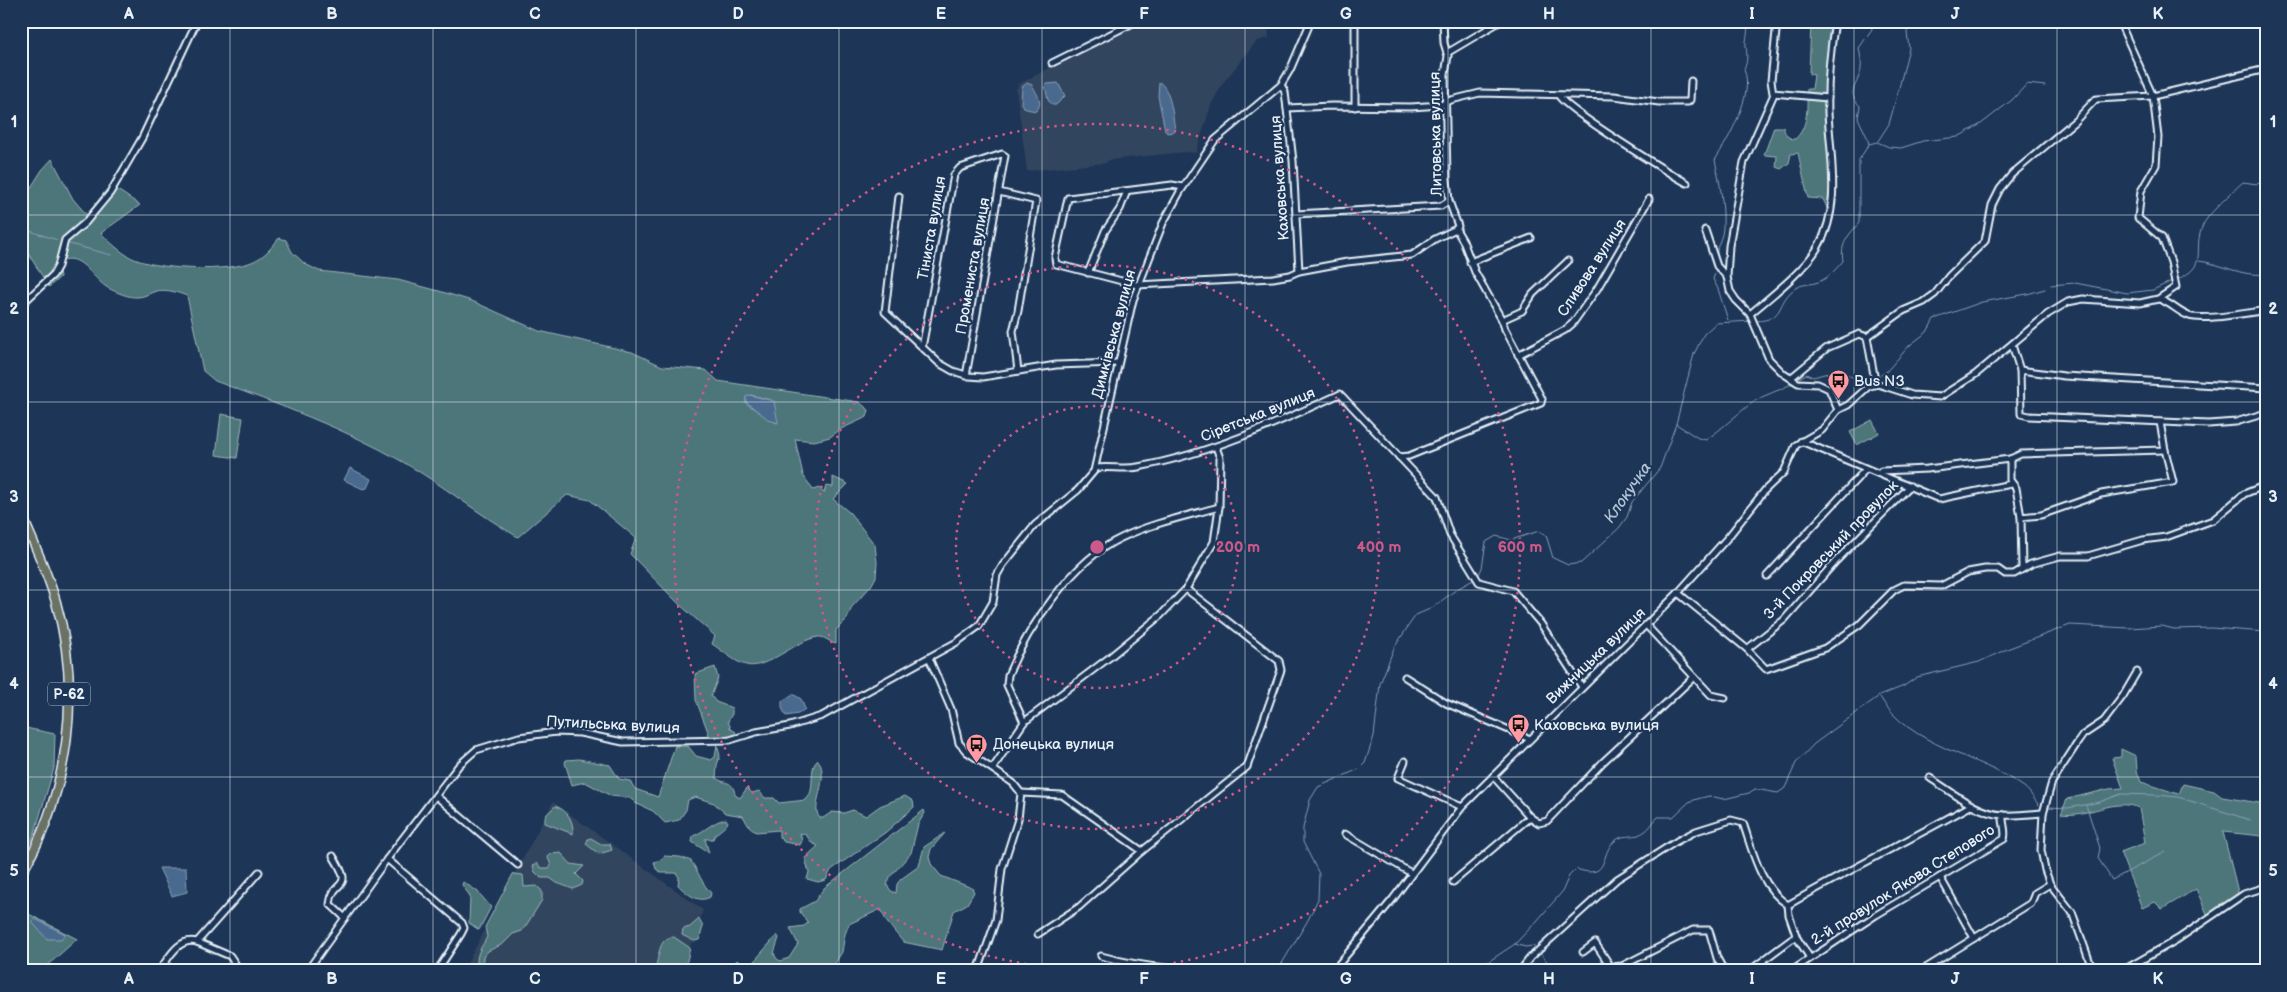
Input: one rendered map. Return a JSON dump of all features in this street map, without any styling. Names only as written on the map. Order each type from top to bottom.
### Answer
[{"type":"main road","name":"Р-62","points":[[21,513],[56,603],[69,681],[69,714],[59,782],[48,819],[32,856],[21,874]]},
{"type":"street","points":[[21,305],[53,275],[58,266],[65,240],[86,222],[110,193],[142,138],[197,21]]},
{"type":"street","points":[[1052,63],[1137,21]]},
{"type":"street","name":"Димківська вулиця","points":[[1096,468],[1118,363],[1138,285],[1159,233],[1183,188],[1215,140],[1281,85],[1290,70],[1311,21]]},
{"type":"street","points":[[1355,21],[1355,107]]},
{"type":"street","name":"Литовська вулиця","points":[[1399,457],[1409,456],[1541,404],[1542,399],[1470,262],[1463,241],[1456,230],[1458,224],[1449,202],[1445,103],[1447,53],[1444,43],[1443,21]]},
{"type":"street","points":[[1488,30],[1491,21]]},
{"type":"street","points":[[1447,53],[1502,21]]},
{"type":"street","points":[[1777,21],[1771,81],[1774,94],[1744,162],[1729,246],[1727,277],[1730,290],[1752,319],[1769,359],[1784,374],[1795,380],[1818,384],[1829,390],[1838,410]]},
{"type":"street","points":[[1752,319],[1818,248],[1827,226],[1833,192],[1828,98],[1829,60],[1835,21]]},
{"type":"street","points":[[1867,337],[1873,380],[1878,384],[1912,395],[1940,397],[1976,374],[2048,314],[2068,302],[2084,299],[2134,304],[2158,299],[2176,287],[2172,262],[2162,238],[2138,218],[2140,191],[2156,165],[2158,137],[2153,96],[2119,21]]},
{"type":"street","points":[[1867,337],[1903,311],[1924,302],[1935,294],[1949,276],[1985,241],[1992,205],[2008,178],[2026,160],[2075,121],[2096,98],[2153,96],[2266,69]]},
{"type":"street","points":[[1287,108],[1404,108],[1438,105],[1476,93],[1614,96],[1659,102],[1688,102],[1690,100],[1691,81]]},
{"type":"street","name":"Каховська вулиця","points":[[1281,85],[1284,90],[1287,108],[1299,270]]},
{"type":"street","points":[[1774,94],[1828,98]]},
{"type":"street","points":[[1560,96],[1564,103],[1587,119],[1687,183]]},
{"type":"street","name":"Тіниста вулиця","points":[[922,348],[954,175],[960,168],[996,155],[1003,154],[1004,161]]},
{"type":"street","name":"Промениста вулиця","points":[[966,376],[1004,161]]},
{"type":"street","points":[[1183,188],[1175,185],[1067,198],[1055,258],[1057,265],[1138,285],[1274,278],[1290,275],[1299,270],[1352,261],[1412,255],[1433,240],[1456,230]]},
{"type":"street","points":[[999,192],[1036,201],[1018,312],[1013,331],[1018,371]]},
{"type":"street","points":[[1088,273],[1104,233],[1120,209],[1127,192]]},
{"type":"street","points":[[899,196],[884,312],[939,364],[966,376],[982,377],[1056,365],[1118,363]]},
{"type":"street","name":"Сливова вулиця","points":[[1518,355],[1565,330],[1573,323],[1596,289],[1649,199]]},
{"type":"street","points":[[1296,214],[1441,206],[1449,202]]},
{"type":"street","points":[[1705,230],[1718,267],[1727,277]]},
{"type":"street","points":[[1470,262],[1531,238]]},
{"type":"street","points":[[1502,320],[1522,311],[1533,294],[1568,261]]},
{"type":"street","points":[[2158,299],[2168,302],[2181,313],[2192,317],[2216,317],[2266,310]]},
{"type":"street","points":[[1795,380],[1828,348],[1859,334],[1867,337]]},
{"type":"street","points":[[2012,345],[2020,370],[2021,414],[2208,424],[2236,422],[2266,412]]},
{"type":"street","points":[[2020,370],[2064,376],[2266,388]]},
{"type":"street","name":"Вижницька вулиця","points":[[1333,971],[1393,899],[1462,807],[1678,593],[1729,536],[1765,490],[1784,472],[1794,448],[1822,430],[1838,410],[1848,405],[1873,380]]},
{"type":"street","name":"Сіретська вулиця","points":[[1096,468],[1136,468],[1216,447],[1340,394],[1399,457]]},
{"type":"street","points":[[2021,517],[2041,516],[2101,494],[2173,482],[2160,422]]},
{"type":"street","points":[[1801,442],[1880,473],[1939,499],[2011,484]]},
{"type":"street","points":[[993,768],[1024,722],[1118,651],[1161,615],[1186,589],[1214,542],[1220,507],[1220,460],[1216,447]]},
{"type":"street","points":[[1880,473],[1881,471],[1927,469],[2010,459],[2021,454],[2165,450]]},
{"type":"street","points":[[1399,457],[1437,497],[1450,535],[1479,582],[1514,591],[1541,624],[1582,687]]},
{"type":"street","points":[[2010,459],[2011,484],[2016,488],[2021,517],[2022,569]]},
{"type":"street","name":"Путильська вулиця","points":[[307,971],[387,859],[467,756],[482,747],[496,742],[556,732],[580,733],[623,742],[732,740],[756,732],[818,718],[929,658],[979,626],[993,602],[997,575],[1002,565],[1035,525],[1078,490],[1096,468]]},
{"type":"street","points":[[1767,576],[1866,469]]},
{"type":"street","points":[[1678,593],[1747,649],[1766,669],[1825,648],[1858,625],[1894,590],[1904,585],[1941,586],[1968,572],[1998,569],[2004,574],[2014,574],[2030,564],[2060,556],[2088,556],[2197,527],[2213,520],[2244,494],[2266,485]]},
{"type":"street","name":"3-й Покровський провулок","points":[[1747,649],[1784,620],[1836,561],[1910,486]]},
{"type":"street","points":[[1024,722],[1007,685],[1008,675],[1047,607],[1070,578],[1103,548],[1124,536],[1151,526],[1220,507]]},
{"type":"street","points":[[1038,934],[1079,907],[1142,850],[1247,767],[1281,670],[1279,661],[1186,589]]},
{"type":"street","points":[[1646,625],[1711,695],[1724,698]]},
{"type":"street","points":[[929,658],[951,709],[959,743],[967,752],[1014,783],[1021,792],[1018,819],[1002,869],[996,920],[978,971]]},
{"type":"street","points":[[2093,971],[2072,912],[2050,884],[2045,870],[2041,850],[2043,813],[2052,782],[2083,734],[2104,721],[2123,696],[2137,672]]},
{"type":"street","points":[[1405,678],[1446,703],[1530,739]]},
{"type":"street","points":[[1493,776],[1530,817],[1539,824],[1547,821],[1603,762],[1694,678]]},
{"type":"street","points":[[1405,761],[1398,778],[1462,807]]},
{"type":"street","points":[[1930,778],[1972,805],[2003,815],[2043,813]]},
{"type":"street","points":[[1021,792],[1062,795],[1142,850]]},
{"type":"street","points":[[436,796],[518,865]]},
{"type":"street","points":[[1788,905],[1847,871],[1902,844],[1972,805]]},
{"type":"street","name":"2-й провулок Якова Степового","points":[[1796,968],[1876,915],[2004,838],[2006,834],[2002,821],[2003,815]]},
{"type":"street","points":[[1453,882],[1530,817]]},
{"type":"street","points":[[1526,971],[1523,967],[1530,958],[1617,879],[1687,835],[1731,820],[1742,823],[1762,876],[1778,898],[1788,905],[1789,915],[1797,938],[1810,958]]},
{"type":"street","points":[[1345,834],[1411,873]]},
{"type":"street","points":[[333,856],[343,873],[343,882],[331,897],[330,904],[345,918]]},
{"type":"street","points":[[387,859],[462,922],[464,928],[461,934],[437,971]]},
{"type":"street","points":[[197,942],[259,872]]},
{"type":"street","points":[[1940,877],[1974,938]]},
{"type":"street","points":[[1921,971],[2031,903],[2036,893],[2050,884]]},
{"type":"street","points":[[2122,971],[2178,939],[2244,894],[2266,887]]},
{"type":"street","points":[[1583,952],[1595,943],[1611,967],[1622,966],[1694,930],[1709,930],[1716,958],[1724,971]]},
{"type":"street","points":[[1749,971],[1792,939],[1797,938]]},
{"type":"street","points":[[159,971],[181,943],[192,941],[230,956],[240,971]]},
{"type":"street","points":[[1101,956],[1130,964],[1191,968],[1198,971]]},
{"type":"shaded area","points":[[1145,21],[1267,21],[1269,38],[1257,41],[1223,83],[1211,105],[1196,153],[1185,152],[1109,160],[1106,163],[1027,171],[1016,89],[1019,84]]},
{"type":"shaded area","points":[[1159,82],[1166,91],[1171,104],[1175,130],[1173,132],[1167,133],[1165,130],[1158,96]]},
{"type":"shaded area","points":[[1027,83],[1032,85],[1039,98],[1040,102],[1036,111],[1026,109],[1021,104],[1022,87]]},
{"type":"shaded area","points":[[1058,83],[1065,96],[1056,105],[1052,105],[1048,100],[1045,86]]},
{"type":"shaded area","points":[[749,395],[774,401],[778,423],[769,420],[746,402],[746,397]]},
{"type":"shaded area","points":[[350,468],[371,479],[367,488],[363,489],[344,480]]},
{"type":"shaded area","points":[[793,694],[801,699],[805,709],[798,714],[786,716],[782,708],[782,701]]},
{"type":"shaded area","points":[[553,802],[703,910],[685,961],[667,971],[463,971]]},
{"type":"shaded area","points":[[159,868],[186,868],[187,892],[172,896]]},
{"type":"shaded area","points":[[35,919],[65,934],[61,939],[47,939],[32,922]]},
{"type":"green space","points":[[1811,21],[1835,21],[1829,111],[1835,181],[1833,212],[1829,212],[1823,199],[1808,198],[1798,153],[1791,154],[1789,163],[1781,169],[1776,167],[1777,156],[1764,155],[1774,127],[1783,127],[1788,137],[1792,139],[1795,139],[1803,129],[1807,109],[1807,89],[1812,89],[1814,75],[1809,74]]},
{"type":"green space","points":[[52,159],[73,199],[87,215],[110,185],[140,205],[101,233],[122,252],[141,261],[156,265],[192,268],[242,265],[262,257],[279,238],[286,240],[292,252],[305,264],[319,271],[398,280],[439,291],[472,301],[539,331],[632,352],[662,366],[706,370],[718,381],[859,402],[869,410],[867,417],[841,429],[830,437],[814,441],[795,439],[803,475],[813,490],[819,488],[824,493],[826,486],[833,487],[833,477],[848,484],[833,499],[850,513],[875,545],[876,577],[871,586],[852,607],[847,619],[836,630],[836,644],[818,637],[809,639],[771,660],[754,666],[746,665],[733,659],[712,644],[715,636],[678,603],[630,554],[636,538],[590,500],[567,495],[518,537],[418,471],[381,450],[311,418],[215,381],[203,371],[187,296],[164,290],[145,296],[131,297],[108,288],[84,266],[72,259],[58,264],[60,277],[49,287],[21,242],[21,203],[42,170]],"holes":[[[751,395],[771,400],[776,423],[746,403],[746,397]]]},
{"type":"green space","points":[[221,414],[243,418],[237,458],[216,455]]},
{"type":"green space","points":[[1872,420],[1879,433],[1857,445],[1850,432]]},
{"type":"green space","points":[[715,667],[718,678],[711,696],[716,702],[732,708],[732,714],[728,721],[731,729],[736,732],[732,737],[710,737],[696,700],[695,674]]},
{"type":"green space","points":[[21,727],[55,734],[54,768],[35,832],[21,862]]},
{"type":"green space","points":[[717,744],[720,756],[716,778],[730,784],[735,795],[740,798],[747,788],[752,793],[759,791],[765,798],[774,798],[779,803],[806,800],[811,791],[813,768],[818,760],[822,775],[817,807],[817,813],[820,818],[832,812],[844,813],[853,810],[866,816],[880,806],[905,796],[913,801],[914,807],[886,832],[831,870],[826,880],[818,882],[807,879],[809,872],[805,858],[818,846],[812,843],[806,835],[800,833],[802,841],[800,845],[784,842],[779,837],[779,830],[756,832],[748,825],[743,816],[725,813],[714,803],[695,797],[688,800],[686,810],[679,820],[665,823],[653,811],[635,803],[630,798],[611,796],[585,782],[572,785],[565,763],[566,760],[579,759],[610,765],[619,779],[630,781],[635,789],[658,797],[675,746],[688,746],[696,756],[711,760],[715,757]]},
{"type":"green space","points":[[2121,749],[2136,756],[2137,771],[2141,782],[2179,794],[2183,784],[2214,791],[2222,797],[2266,804],[2263,836],[2223,832],[2239,896],[2208,916],[2196,889],[2162,909],[2155,902],[2142,908],[2120,852],[2145,843],[2139,808],[2130,805],[2120,805],[2081,813],[2061,814],[2067,799],[2109,789],[2123,788],[2112,758],[2121,757]]},
{"type":"green space","points":[[555,806],[567,813],[572,825],[573,834],[545,823],[545,816]]},
{"type":"green space","points":[[924,810],[925,813],[918,824],[911,853],[890,877],[887,885],[891,891],[896,893],[897,884],[901,879],[919,866],[924,847],[945,833],[931,849],[929,857],[931,864],[941,876],[972,888],[974,892],[967,904],[954,911],[942,950],[903,942],[886,921],[881,909],[849,924],[842,952],[834,965],[837,971],[729,971],[737,960],[751,970],[757,958],[777,935],[779,938],[774,953],[776,958],[780,961],[789,958],[798,944],[790,928],[804,926],[808,923],[800,909],[815,901],[824,888]]},
{"type":"green space","points":[[726,819],[727,824],[713,839],[705,839],[709,853],[692,842],[693,836]]},
{"type":"green space","points":[[591,838],[601,844],[610,844],[612,850],[599,854],[586,844],[588,839]]},
{"type":"green space","points":[[561,853],[571,864],[584,866],[576,874],[583,881],[582,885],[573,889],[550,878],[541,878],[535,872],[533,866],[537,863],[541,868],[549,868],[551,865],[548,858],[549,854]]},
{"type":"green space","points":[[664,856],[680,857],[691,861],[711,893],[710,897],[701,899],[692,897],[678,885],[679,877],[676,873],[662,873],[656,869],[654,862]]},
{"type":"green space","points":[[513,874],[523,875],[524,887],[537,886],[542,891],[542,900],[522,931],[513,934],[503,944],[488,951],[483,957],[483,966],[478,967],[478,955],[487,937],[485,927]]},
{"type":"green space","points":[[463,882],[477,891],[491,907],[479,930],[469,923],[470,896],[462,885]]},
{"type":"green space","points":[[21,910],[77,939],[48,965],[21,971]]},
{"type":"green space","points":[[699,919],[703,927],[699,940],[694,941],[682,935],[683,929],[690,927]]},
{"type":"green space","points":[[674,937],[690,948],[687,961],[679,971],[654,971],[662,944],[665,940]]},
{"type":"waterway","points":[[1718,262],[1717,251],[1722,233],[1723,219],[1715,160],[1739,116],[1746,91],[1744,70],[1747,58],[1748,28],[1746,21]]},
{"type":"waterway","name":"Клокучка","points":[[1756,321],[1772,318],[1788,295],[1796,288],[1819,282],[1834,271],[1843,261],[1842,255],[1846,240],[1859,223],[1859,160],[1869,144],[1858,118],[1860,106],[1853,92],[1861,69],[1859,48],[1872,29],[1871,21]]},
{"type":"waterway","points":[[1878,141],[1889,124],[1899,88],[1909,48],[1907,33],[1909,21]]},
{"type":"waterway","points":[[1869,144],[1877,142],[1889,147],[1901,148],[1923,141],[1958,137],[1981,124],[2012,100],[2027,84],[2045,86]]},
{"type":"waterway","points":[[2176,280],[2187,274],[2197,263],[2200,234],[2205,221],[2215,209],[2243,182],[2257,184],[2266,181]]},
{"type":"waterway","points":[[21,228],[57,240]]},
{"type":"waterway","points":[[66,243],[111,255]]},
{"type":"waterway","points":[[2199,261],[2248,274],[2266,274]]},
{"type":"waterway","points":[[1717,268],[1713,279],[1728,320]]},
{"type":"waterway","points":[[2051,285],[2075,283],[2127,293],[2153,290],[2172,281]]},
{"type":"waterway","points":[[1874,379],[1886,372],[1910,345],[1927,332],[1934,319],[1982,302],[2045,289]]},
{"type":"waterway","name":"Клокучка","points":[[1478,576],[1482,568],[1486,542],[1496,536],[1511,540],[1539,531],[1546,535],[1553,558],[1568,565],[1581,563],[1619,528],[1627,517],[1632,502],[1660,468],[1676,424],[1694,354],[1704,334],[1716,323],[1752,321]]},
{"type":"waterway","points":[[1796,380],[1806,374],[1813,377],[1839,370],[1852,377],[1870,380]]},
{"type":"waterway","points":[[1676,424],[1698,438],[1706,440],[1753,402],[1793,383]]},
{"type":"waterway","name":"Клокучка","points":[[1280,971],[1281,965],[1308,920],[1318,899],[1319,874],[1303,842],[1303,828],[1310,800],[1318,787],[1359,769],[1365,763],[1374,736],[1380,684],[1394,648],[1416,615],[1432,608],[1457,589],[1475,579]]},
{"type":"waterway","points":[[1474,971],[1515,944],[1562,892],[1569,876],[1576,869],[1587,872],[1600,869],[1607,852],[1616,840],[1621,837],[1635,836],[1642,833],[1658,817],[1673,817],[1689,802],[1697,799],[1709,796],[1724,799],[1749,793],[1755,789],[1778,793],[1785,788],[1796,763],[1814,744],[1879,696],[1904,686],[1917,677],[1979,662],[2070,625],[2129,628],[2162,626],[2174,629],[2211,628],[2266,632]]},
{"type":"waterway","points":[[1880,697],[1892,714],[1908,727],[1926,739],[2006,776],[2026,789],[2039,805]]},
{"type":"waterway","points":[[2048,807],[2068,808],[2100,802],[2121,794],[2157,795],[2178,797],[2250,820]]},
{"type":"waterway","points":[[2086,805],[2100,848],[2098,858],[2112,880],[2165,852]]},
{"type":"waterway","points":[[1515,944],[1525,947],[1533,946],[1537,949]]},
{"type":"waterway","points":[[1540,953],[1549,964],[1562,971]]},
{"type":"place","name":"Bus N3","points":[[1838,400]]},
{"type":"place","name":"Каховська вулиця","points":[[1518,744]]},
{"type":"place","name":"Донецька вулиця","points":[[977,763]]}]
